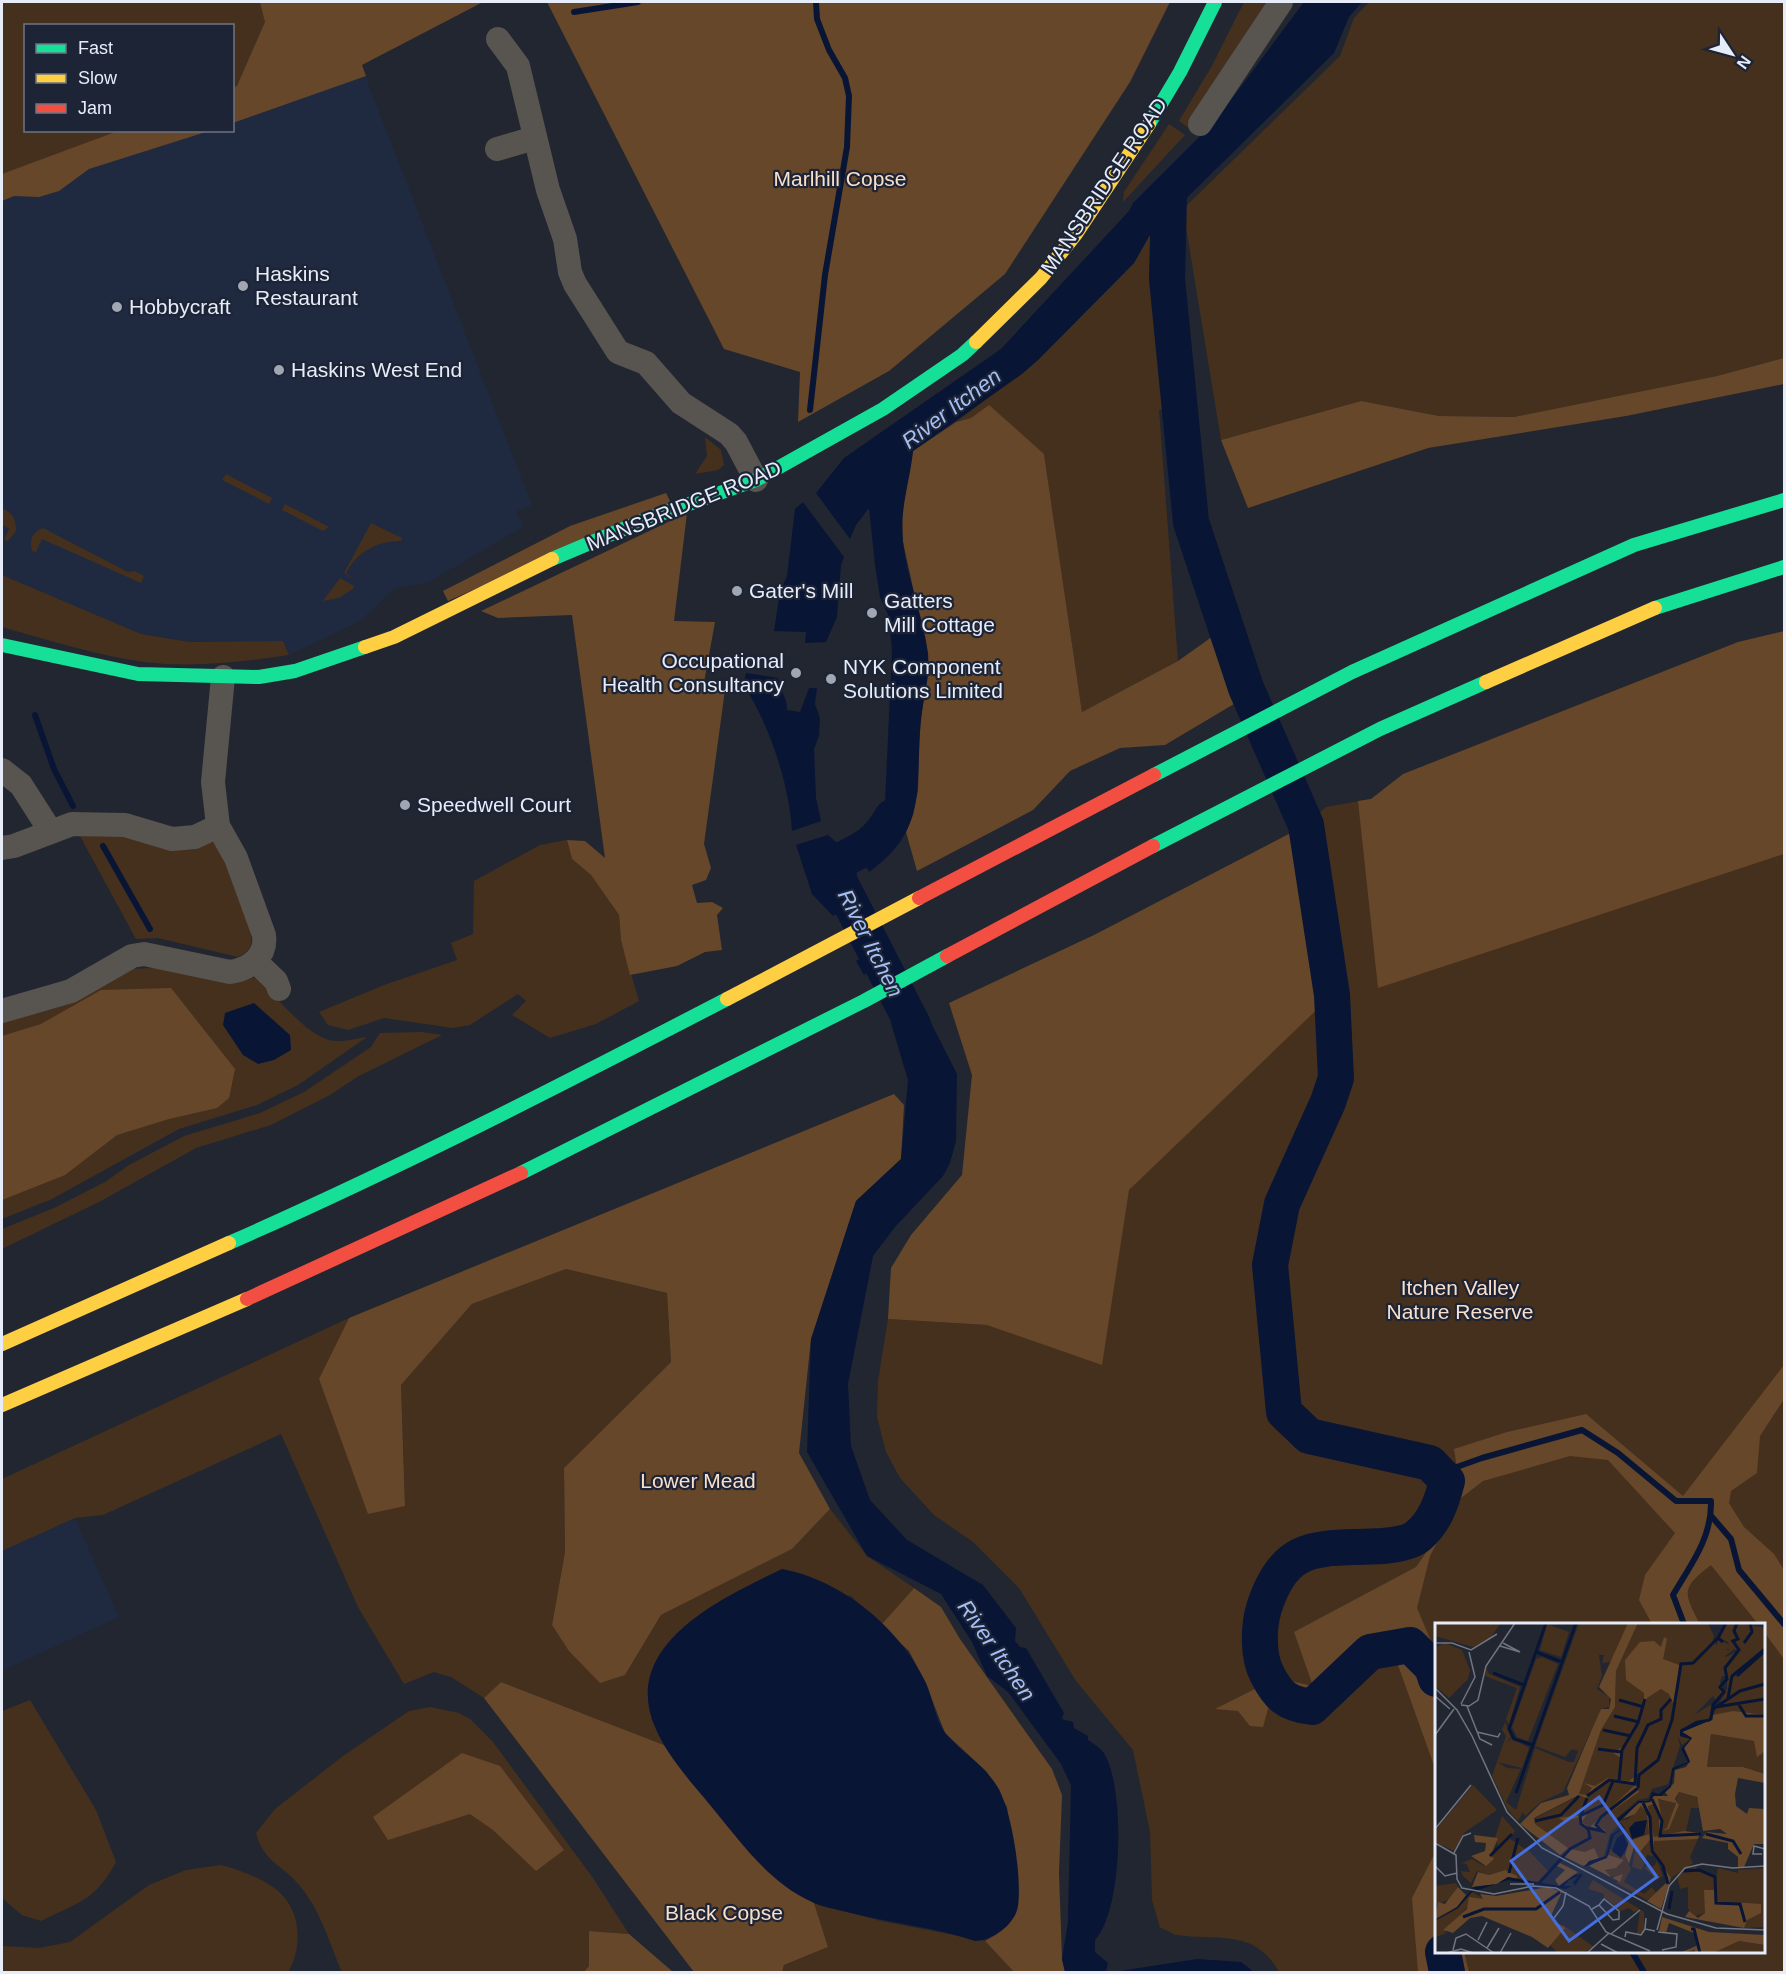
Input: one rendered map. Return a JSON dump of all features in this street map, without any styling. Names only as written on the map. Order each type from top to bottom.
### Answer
[{"type":"main road","name":"MANSBRIDGE ROAD","points":[[2,645],[138,674],[259,677],[295,671],[394,637],[555,558],[647,519],[756,480],[835,438],[900,398],[962,355],[1005,316],[1041,278],[1076,234],[1123,166],[1180,72],[1215,2]]},
{"type":"main road","points":[[2,1344],[321,1203],[558,1087],[1352,672],[1634,545],[1785,500]]},
{"type":"main road","points":[[2,1405],[336,1260],[584,1143],[933,966],[1247,795],[1380,729],[1647,610],[1785,567]]},
{"type":"street","points":[[1200,123],[1281,2]]},
{"type":"street","points":[[498,39],[518,66],[548,190],[565,239],[570,272],[615,348],[623,355],[645,363],[681,403],[729,434],[736,442],[756,480]]},
{"type":"street","points":[[497,149],[535,138]]},
{"type":"street","points":[[2,1011],[71,991],[132,956],[156,956],[230,972],[241,970],[255,961],[265,946],[264,935],[236,858],[218,826],[213,782],[223,677]]},
{"type":"street","points":[[2,770],[21,785],[51,832]]},
{"type":"street","points":[[2,848],[72,824],[125,825],[172,839],[195,837],[218,826]]},
{"type":"street","points":[[255,961],[276,981],[279,989]]},
{"type":"shaded area","points":[[361,65],[532,505],[516,512],[525,526],[429,582],[394,589],[359,622],[289,655],[283,641],[190,642],[141,634],[2,575],[2,188],[166,132],[234,132],[234,109]]},
{"type":"shaded area","points":[[75,1518],[119,1617],[2,1671],[2,1551]]},
{"type":"green space","points":[[2,2],[285,2],[234,107],[234,24],[24,24],[24,132],[166,132],[2,188]]},
{"type":"green space","points":[[260,2],[483,2],[362,65],[366,76],[234,123],[234,88],[237,86],[265,22]]},
{"type":"green space","name":"Marlhill Copse","points":[[547,2],[1170,2],[1130,82],[1005,274],[889,371],[798,422],[800,372],[724,349]]},
{"type":"green space","points":[[1244,2],[1270,2],[1190,129],[1179,121],[1213,64]]},
{"type":"green space","points":[[1369,2],[1784,2],[1784,358],[1717,376],[1514,417],[1439,416],[1361,401],[1221,440],[1183,209],[1340,56],[1354,18]]},
{"type":"green space","points":[[1169,124],[1185,135],[1123,202],[1124,192]]},
{"type":"green space","points":[[115,132],[206,132],[89,169],[59,191],[39,197],[14,196],[2,201],[2,174]]},
{"type":"green space","points":[[1151,233],[1154,234],[1153,256],[1173,406],[1159,410],[1178,661],[1082,712],[1044,454],[971,418],[956,422],[1038,360],[1134,263]]},
{"type":"green space","points":[[1784,358],[1784,384],[1626,416],[1428,448],[1248,508],[1221,440],[1361,401],[1439,416],[1514,417],[1717,376]]},
{"type":"green space","points":[[989,405],[1044,454],[1082,712],[1178,661],[1216,634],[1234,704],[1165,745],[1120,748],[1070,771],[1033,810],[917,871],[906,832],[913,815],[918,791],[920,722],[928,676],[927,652],[903,542],[902,513],[913,451],[956,422],[971,418]]},
{"type":"green space","points":[[705,437],[721,450],[724,465],[718,470],[695,474],[707,456]]},
{"type":"green space","points":[[226,474],[272,498],[269,504],[222,480]]},
{"type":"green space","points":[[666,493],[671,503],[448,601],[443,591],[570,526]]},
{"type":"green space","points":[[285,504],[329,527],[323,531],[282,510]]},
{"type":"green space","points":[[2,508],[11,514],[15,523],[16,531],[8,541],[4,540],[9,529],[2,525]]},
{"type":"green space","points":[[687,513],[674,621],[715,622],[703,688],[725,690],[704,844],[711,868],[706,880],[692,885],[697,903],[712,902],[723,908],[717,915],[722,950],[705,952],[677,966],[630,975],[621,940],[619,915],[591,875],[572,859],[567,840],[585,841],[605,858],[572,615],[498,618],[481,611]]},
{"type":"green space","points":[[371,523],[402,538],[401,541],[384,543],[369,549],[356,559],[346,573],[356,581],[344,573]]},
{"type":"green space","points":[[43,528],[128,572],[135,571],[144,576],[141,583],[42,539],[36,552],[32,551],[32,537]]},
{"type":"green space","points":[[2,575],[141,634],[190,642],[283,641],[289,655],[216,663],[162,664],[108,655],[54,642],[2,627]]},
{"type":"green space","points":[[340,578],[354,586],[353,589],[339,598],[323,601]]},
{"type":"green space","points":[[1784,631],[1784,854],[1378,988],[1358,801],[1371,799],[1403,774],[1738,642]]},
{"type":"green space","name":"Itchen Valley Nature Reserve","points":[[1784,667],[1784,1972],[1279,1972],[1259,1948],[1247,1943],[1234,1939],[1177,1935],[1160,1928],[1152,1900],[1150,1832],[1133,1750],[1076,1681],[1019,1588],[973,1542],[934,1515],[900,1478],[886,1452],[877,1417],[878,1381],[888,1319],[987,1325],[1131,1188],[1313,870],[1306,825],[1326,807],[1371,799]]},
{"type":"green space","points":[[1306,825],[1332,995],[1129,1190],[1102,1365],[987,1325],[888,1319],[891,1268],[911,1235],[962,1175],[972,1075],[949,1003],[1094,935]]},
{"type":"green space","points":[[97,830],[209,840],[223,848],[249,925],[251,944],[248,950],[238,957],[158,938],[136,939],[80,836]]},
{"type":"green space","points":[[567,840],[572,859],[591,875],[619,915],[621,940],[639,1001],[596,1024],[550,1038],[512,1015],[526,1001],[518,994],[470,1025],[453,1028],[384,1018],[348,1030],[328,1025],[319,1012],[384,985],[457,960],[451,943],[473,934],[474,881],[540,845]]},
{"type":"green space","points":[[153,968],[239,981],[257,977],[300,1022],[319,1036],[338,1041],[367,1037],[298,1085],[257,1105],[179,1129],[52,1199],[2,1219],[2,1021],[127,969]]},
{"type":"green space","points":[[171,988],[235,1069],[229,1098],[217,1108],[169,1119],[117,1135],[65,1175],[2,1200],[2,1036],[41,1024],[101,990]]},
{"type":"green space","points":[[422,1032],[442,1035],[357,1077],[330,1095],[271,1125],[196,1148],[101,1201],[2,1249],[2,1229],[54,1208],[105,1182],[129,1165],[184,1136],[260,1113],[304,1092],[371,1047],[380,1033]]},
{"type":"green space","name":"Lower Mead","points":[[894,1094],[904,1105],[901,1159],[856,1201],[811,1339],[799,1453],[830,1509],[792,1549],[661,1615],[625,1675],[600,1683],[569,1651],[552,1625],[565,1552],[564,1468],[671,1362],[667,1293],[566,1269],[472,1304],[401,1385],[405,1506],[368,1514],[319,1379],[349,1318]]},
{"type":"green space","points":[[566,1269],[667,1293],[671,1362],[564,1468],[565,1552],[552,1625],[625,1675],[661,1615],[792,1549],[830,1509],[867,1556],[914,1588],[881,1625],[850,1595],[651,1718],[664,1745],[501,1682],[484,1698],[451,1677],[434,1672],[404,1684],[358,1607],[281,1434],[103,1515],[75,1518],[2,1551],[2,1479],[349,1318],[319,1380],[405,1505],[401,1385],[472,1304]]},
{"type":"green space","points":[[1784,1365],[1784,1399],[1760,1436],[1757,1473],[1731,1491],[1729,1503],[1744,1527],[1774,1554],[1784,1570],[1784,1659],[1765,1633],[1765,1623],[1757,1623],[1711,1565],[1694,1579],[1688,1591],[1690,1605],[1699,1623],[1651,1623],[1639,1600],[1645,1575],[1675,1533],[1608,1460],[1570,1456],[1483,1481],[1452,1505],[1459,1481],[1454,1449],[1507,1432],[1586,1414],[1683,1496]]},
{"type":"green space","points":[[1447,1523],[1430,1556],[1417,1608],[1435,1651],[1435,1768],[1394,1654],[1387,1654],[1335,1709],[1319,1719],[1293,1714],[1277,1695],[1271,1698],[1263,1727],[1250,1726],[1238,1711],[1215,1709],[1277,1678],[1313,1686],[1294,1632],[1416,1567]]},
{"type":"green space","points":[[914,1588],[941,1607],[960,1639],[1052,1769],[1062,1795],[1059,1873],[1062,1959],[1065,1972],[1014,1972],[985,1941],[997,1934],[1018,1887],[1007,1807],[987,1772],[945,1733],[926,1684],[909,1651],[881,1625]]},
{"type":"green space","name":"Black Copse","points":[[501,1682],[664,1745],[690,1781],[778,1880],[814,1903],[828,1947],[784,1965],[782,1972],[694,1972],[484,1698]]},
{"type":"green space","points":[[30,1700],[96,1810],[116,1862],[93,1893],[41,1921],[22,1915],[2,1898],[2,1711]]},
{"type":"green space","points":[[430,1707],[459,1713],[470,1719],[493,1742],[593,1878],[629,1934],[589,1931],[589,1966],[584,1972],[342,1972],[324,1927],[306,1894],[293,1878],[269,1857],[259,1843],[256,1833],[275,1809],[343,1756],[409,1711]]},
{"type":"green space","points":[[462,1753],[500,1766],[564,1850],[536,1871],[493,1830],[470,1814],[388,1840],[373,1817]]},
{"type":"green space","points":[[1435,1853],[1435,1953],[1464,1953],[1469,1972],[1418,1972],[1412,1898]]},
{"type":"green space","points":[[221,1865],[263,1881],[278,1891],[290,1905],[298,1934],[295,1954],[288,1972],[2,1972],[2,1946],[39,1948],[70,1942],[149,1885],[186,1870]]},
{"type":"green space","points":[[814,1903],[881,1921],[985,1941],[1014,1972],[782,1972],[784,1965],[828,1947]]},
{"type":"green space","name":"Black Copse","points":[[589,1931],[629,1934],[673,1972],[584,1972],[589,1966]]},
{"type":"water","points":[[1304,2],[1362,2],[1349,17],[1334,53],[1151,233],[1134,263],[1038,360],[1022,374],[913,451],[902,530],[908,570],[928,653],[919,744],[918,785],[910,822],[902,839],[888,856],[869,872],[854,842],[877,820],[885,802],[892,650],[889,617],[880,597],[869,508],[856,525],[850,539],[816,493],[844,458],[1001,349],[1129,211],[1133,203],[1216,120]]},
{"type":"water","points":[[803,502],[844,557],[841,565],[837,617],[826,642],[805,643],[806,632],[774,631],[780,591],[787,576],[795,509]]},
{"type":"water","points":[[746,673],[778,678],[787,710],[800,712],[809,688],[817,688],[815,704],[820,718],[819,736],[814,749],[816,798],[821,821],[792,831],[783,777],[771,739],[746,689],[744,682]]},
{"type":"water","points":[[828,835],[846,851],[857,874],[850,883],[859,884],[863,900],[833,916],[812,894],[796,845]]},
{"type":"water","points":[[888,944],[896,958],[864,975],[856,961]]},
{"type":"water","points":[[254,1003],[290,1035],[291,1050],[274,1060],[258,1064],[243,1055],[223,1025],[225,1013]]},
{"type":"water","points":[[922,1005],[957,1074],[956,1141],[950,1163],[943,1176],[895,1227],[873,1256],[848,1384],[851,1446],[870,1500],[907,1540],[983,1585],[1016,1628],[1015,1641],[1020,1647],[1026,1648],[1064,1713],[1062,1719],[1073,1722],[1074,1728],[1088,1736],[1088,1740],[1105,1755],[1116,1795],[1118,1821],[1116,1878],[1111,1904],[1104,1925],[1095,1940],[1095,1952],[1108,1963],[1106,1972],[1065,1972],[1062,1959],[1068,1922],[1071,1785],[1061,1764],[1008,1692],[987,1676],[972,1642],[941,1594],[867,1556],[807,1452],[811,1339],[856,1201],[901,1159],[908,1080],[891,1023]]},
{"type":"water","points":[[782,1569],[804,1575],[847,1595],[885,1626],[915,1663],[926,1683],[937,1716],[946,1734],[986,1772],[997,1786],[1007,1811],[1015,1844],[1019,1894],[1018,1906],[1013,1919],[996,1934],[975,1941],[944,1932],[829,1908],[796,1894],[756,1860],[685,1775],[663,1743],[652,1719],[648,1691],[653,1666],[667,1644],[686,1625],[709,1608]]},
{"type":"water","points":[[1197,1959],[1241,1962],[1254,1972],[1113,1972]]},
{"type":"waterway","points":[[574,12],[638,2]]},
{"type":"waterway","points":[[810,410],[825,275],[847,147],[849,96],[845,78],[829,50],[817,19],[816,2]]},
{"type":"waterway","points":[[1169,197],[1167,279],[1191,522],[1246,688],[1306,825],[1332,995],[1336,1078],[1328,1102],[1282,1204],[1270,1265],[1284,1412],[1309,1436],[1430,1463],[1447,1481],[1433,1518],[1415,1538],[1392,1545],[1309,1552],[1295,1559],[1283,1569],[1273,1585],[1262,1616],[1260,1633],[1262,1659],[1267,1674],[1284,1698],[1296,1704],[1312,1707],[1370,1652],[1410,1645],[1432,1667],[1435,1676]]},
{"type":"waterway","points":[[35,715],[54,769],[73,806]]},
{"type":"waterway","name":"River Itchen","points":[[892,817],[880,835],[866,847],[831,865],[913,1025],[922,1059]]},
{"type":"waterway","points":[[103,846],[150,929]]},
{"type":"waterway","points":[[1440,1473],[1482,1458],[1582,1430],[1618,1453],[1676,1501],[1711,1501],[1704,1539],[1673,1595],[1684,1623]]},
{"type":"waterway","points":[[1712,1517],[1731,1539],[1739,1570],[1784,1624]]},
{"type":"waterway","points":[[1443,1953],[1447,1972]]},
{"type":"waterway","points":[[1633,1953],[1644,1972]]},
{"type":"traffic: fast","points":[[1149,124],[1180,72],[1215,2]]},
{"type":"traffic: fast","points":[[552,559],[647,519],[756,480],[883,409],[962,355],[976,342]]},
{"type":"traffic: fast","points":[[1154,775],[1352,672],[1634,545],[1784,500]]},
{"type":"traffic: fast","points":[[1655,608],[1784,567]]},
{"type":"traffic: fast","points":[[2,645],[138,674],[259,677],[295,671],[365,647]]},
{"type":"traffic: fast","points":[[1153,846],[1380,729],[1486,682]]},
{"type":"traffic: fast","points":[[521,1173],[864,1001],[947,956]]},
{"type":"traffic: fast","points":[[229,1243],[418,1156],[727,999]]},
{"type":"traffic: slow","points":[[976,342],[1041,278],[1076,234],[1149,124]]},
{"type":"traffic: slow","points":[[365,647],[394,637],[552,559]]},
{"type":"traffic: slow","points":[[1486,682],[1655,608]]},
{"type":"traffic: slow","points":[[727,999],[919,898]]},
{"type":"traffic: slow","points":[[2,1344],[229,1243]]},
{"type":"traffic: slow","points":[[2,1405],[247,1299]]},
{"type":"traffic: jam","points":[[919,898],[1154,775]]},
{"type":"traffic: jam","points":[[947,956],[1153,846]]},
{"type":"traffic: jam","points":[[247,1299],[521,1173]]},
{"type":"place","name":"Haskins Restaurant","points":[[243,286]]},
{"type":"place","name":"Hobbycraft","points":[[117,307]]},
{"type":"place","name":"Haskins West End","points":[[279,370]]},
{"type":"place","name":"Gater's Mill","points":[[737,591]]},
{"type":"place","name":"Gatters Mill Cottage","points":[[872,613]]},
{"type":"place","name":"Occupational Health Consultancy","points":[[796,673]]},
{"type":"place","name":"NYK Component Solutions Limited","points":[[831,679]]},
{"type":"place","name":"Speedwell Court","points":[[405,805]]}]
